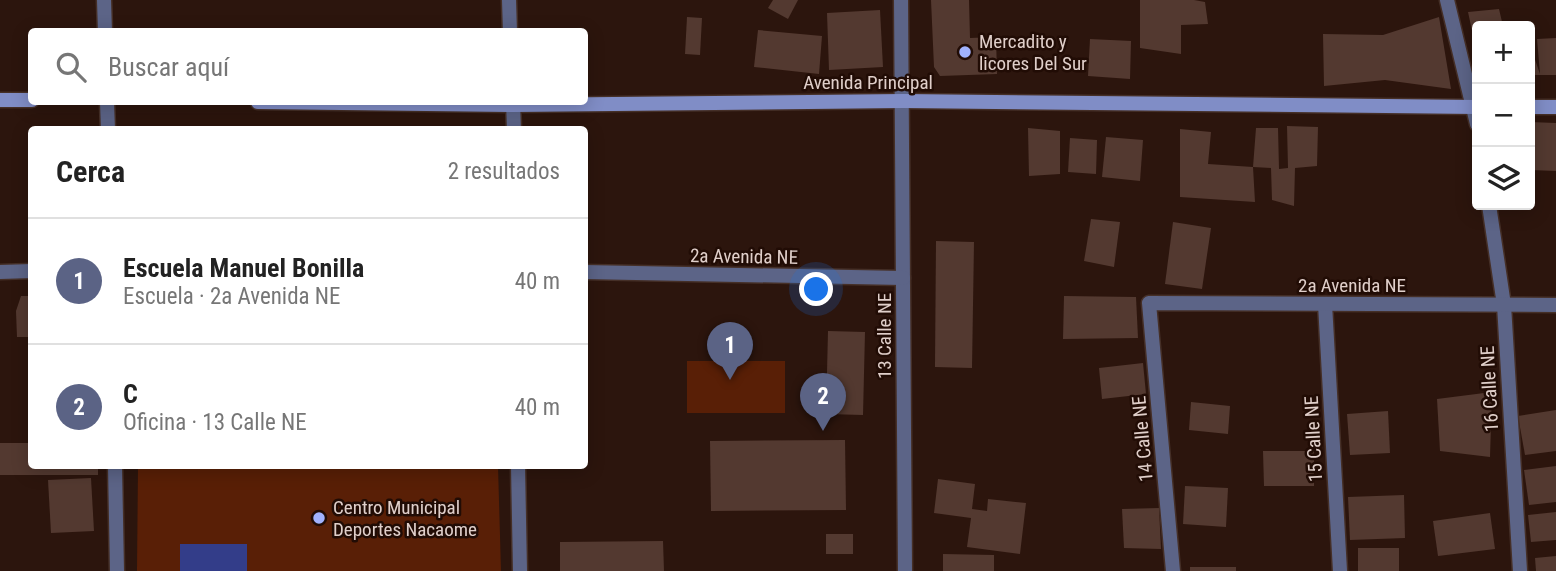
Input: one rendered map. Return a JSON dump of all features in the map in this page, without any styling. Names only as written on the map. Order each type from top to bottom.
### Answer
[{"type":"street","points":[[104,0],[105,28]]},
{"type":"street","points":[[509,0],[510,28]]},
{"type":"street","name":"13 Calle NE","points":[[901,0],[905,571]]},
{"type":"street","points":[[1447,0],[1472,92]]},
{"type":"street","points":[[0,100],[28,100]]},
{"type":"street","name":"Avenida Principal","points":[[588,103],[903,101],[1472,107]]},
{"type":"street","points":[[107,105],[108,126]]},
{"type":"street","points":[[514,105],[514,126]]},
{"type":"street","points":[[1535,107],[1556,107]]},
{"type":"street","name":"16 Calle NE","points":[[1490,210],[1504,305],[1520,571]]},
{"type":"street","points":[[0,272],[28,271]]},
{"type":"street","name":"2a Avenida NE","points":[[588,272],[903,278]]},
{"type":"street","name":"2a Avenida NE","points":[[1149,303],[1556,305]]},
{"type":"street","name":"14 Calle NE","points":[[1149,303],[1173,571]]},
{"type":"street","name":"15 Calle NE","points":[[1325,304],[1340,571]]},
{"type":"street","points":[[116,469],[117,571]]},
{"type":"street","points":[[518,469],[520,571]]},
{"type":"shaded area","points":[[687,361],[785,361],[785,413],[687,413]]},
{"type":"shaded area","name":"Centro Municipal Deportes Nacaome","points":[[138,469],[498,469],[501,571],[137,571]]},
{"type":"shaded area","points":[[180,544],[247,544],[247,571],[180,571]]},
{"type":"building","points":[[773,0],[798,0],[788,19],[768,8]]},
{"type":"building","name":"Mercadito y licores Del Sur","points":[[931,0],[969,0],[970,38],[996,37],[997,74],[940,76],[934,67]]},
{"type":"building","points":[[1140,0],[1205,2],[1208,24],[1181,25],[1181,54],[1140,48]]},
{"type":"building","points":[[1499,9],[1502,21],[1472,21],[1472,30],[1468,12]]},
{"type":"building","points":[[880,10],[883,67],[829,70],[827,13]]},
{"type":"building","points":[[687,17],[702,18],[700,55],[685,54]]},
{"type":"building","points":[[1439,17],[1451,89],[1385,80],[1324,86],[1323,34],[1383,35]]},
{"type":"building","points":[[758,30],[822,36],[819,74],[754,67]]},
{"type":"building","points":[[1556,38],[1556,75],[1535,75],[1535,60],[1540,74],[1537,39]]},
{"type":"building","points":[[1090,39],[1131,41],[1130,79],[1088,76]]},
{"type":"building","points":[[1535,122],[1556,123],[1556,171],[1535,170]]},
{"type":"building","points":[[1287,126],[1318,127],[1317,166],[1295,168],[1294,206],[1272,200],[1271,168],[1253,167],[1256,128],[1278,128],[1279,169],[1288,168]]},
{"type":"building","points":[[1028,128],[1060,131],[1060,174],[1029,176]]},
{"type":"building","points":[[1180,129],[1211,132],[1208,164],[1253,167],[1255,202],[1180,197]]},
{"type":"building","points":[[1106,137],[1143,140],[1140,181],[1102,177]]},
{"type":"building","points":[[1070,138],[1097,140],[1096,174],[1068,172]]},
{"type":"building","points":[[1091,219],[1120,222],[1114,267],[1084,261]]},
{"type":"building","points":[[1173,222],[1211,228],[1202,289],[1165,284]]},
{"type":"building","points":[[936,241],[974,242],[972,368],[935,367]]},
{"type":"building","points":[[21,296],[28,296],[28,337],[17,337],[16,311]]},
{"type":"building","points":[[1064,296],[1136,297],[1138,338],[1063,339]]},
{"type":"building","points":[[828,331],[865,332],[863,415],[826,414]]},
{"type":"building","points":[[1143,363],[1146,394],[1102,399],[1099,368]]},
{"type":"building","points":[[1492,392],[1490,457],[1440,451],[1437,399]]},
{"type":"building","points":[[1191,402],[1230,406],[1228,434],[1189,430]]},
{"type":"building","points":[[1556,410],[1556,451],[1525,455],[1518,416]]},
{"type":"building","points":[[1388,411],[1390,453],[1350,455],[1347,414]]},
{"type":"building","points":[[845,440],[846,510],[711,511],[710,441]]},
{"type":"building","points":[[0,443],[28,443],[28,469],[98,469],[98,475],[0,475]]},
{"type":"building","points":[[1263,451],[1314,451],[1314,486],[1264,486]]},
{"type":"building","points":[[1556,466],[1556,502],[1529,505],[1524,470]]},
{"type":"building","points":[[91,478],[94,531],[51,533],[48,480]]},
{"type":"building","points":[[938,479],[975,484],[972,509],[987,511],[988,499],[1026,503],[1020,554],[967,547],[971,518],[934,513]]},
{"type":"building","points":[[1185,486],[1228,488],[1226,527],[1183,524]]},
{"type":"building","points":[[1404,495],[1405,538],[1350,540],[1348,497]]},
{"type":"building","points":[[1159,508],[1161,549],[1124,548],[1122,509]]},
{"type":"building","points":[[1556,512],[1556,540],[1531,542],[1528,515]]},
{"type":"building","points":[[1490,513],[1495,549],[1438,556],[1433,521]]},
{"type":"building","points":[[826,534],[853,534],[853,554],[826,554]]},
{"type":"building","points":[[663,541],[664,571],[560,571],[560,542]]},
{"type":"building","points":[[1358,548],[1399,548],[1399,571],[1358,571]]},
{"type":"building","points":[[943,554],[994,555],[994,571],[943,571]]},
{"type":"building","points":[[1556,556],[1556,571],[1536,571],[1535,558]]},
{"type":"building","points":[[1190,567],[1236,567],[1236,571],[1190,571]]},
{"type":"place","name":"Mercadito y licores Del Sur","points":[[965,52]]},
{"type":"place","name":"Escuela Manuel Bonilla","points":[[730,380]]},
{"type":"place","name":"C","points":[[823,431]]},
{"type":"place","name":"Centro Municipal Deportes Nacaome","points":[[319,518]]}]
